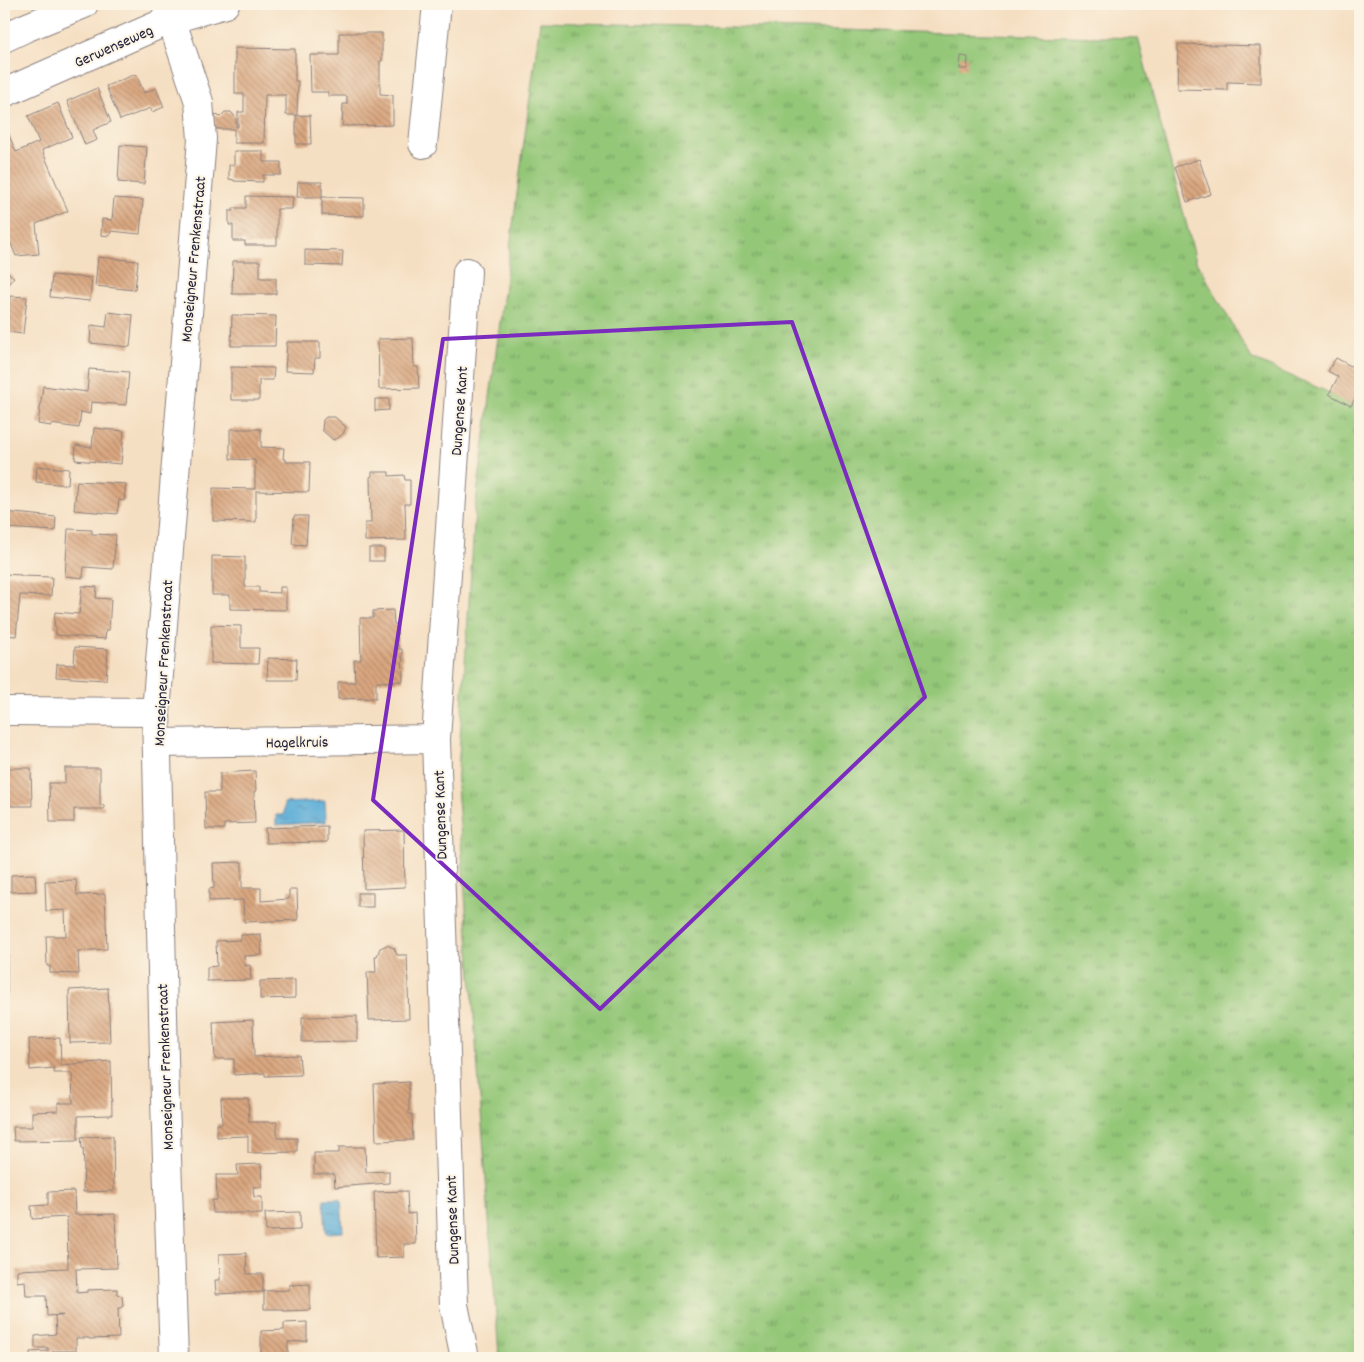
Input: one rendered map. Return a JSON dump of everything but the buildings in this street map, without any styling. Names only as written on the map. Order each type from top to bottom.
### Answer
[{"type":"street","points":[[4,38],[84,4]]},
{"type":"street","name":"Gerwenseweg","points":[[4,93],[169,12],[225,4]]},
{"type":"street","points":[[423,144],[437,4]]},
{"type":"street","name":"Monseigneur Frenkenstraat","points":[[169,12],[199,102],[202,139],[156,712],[165,1101],[174,1358]]},
{"type":"street","name":"Dungense Kant","points":[[465,1358],[454,1306],[436,739],[467,272]]},
{"type":"street","points":[[4,711],[156,712]]},
{"type":"street","name":"Hagelkruis","points":[[157,743],[436,739]]},
{"type":"highlighted area","points":[[792,322],[925,697],[600,1009],[373,800],[443,339]]},
{"type":"green space","points":[[540,22],[1138,38],[1196,261],[1252,359],[1360,406],[1360,1358],[631,1358],[630,1356],[499,1356],[457,786],[475,510]]},
{"type":"green space","points":[[499,1356],[631,1356],[631,1358],[499,1358]]},
{"type":"water","points":[[325,801],[326,822],[276,825],[276,815],[284,815],[284,803]]},
{"type":"water","points":[[324,1199],[341,1199],[343,1232],[326,1233]]}]
